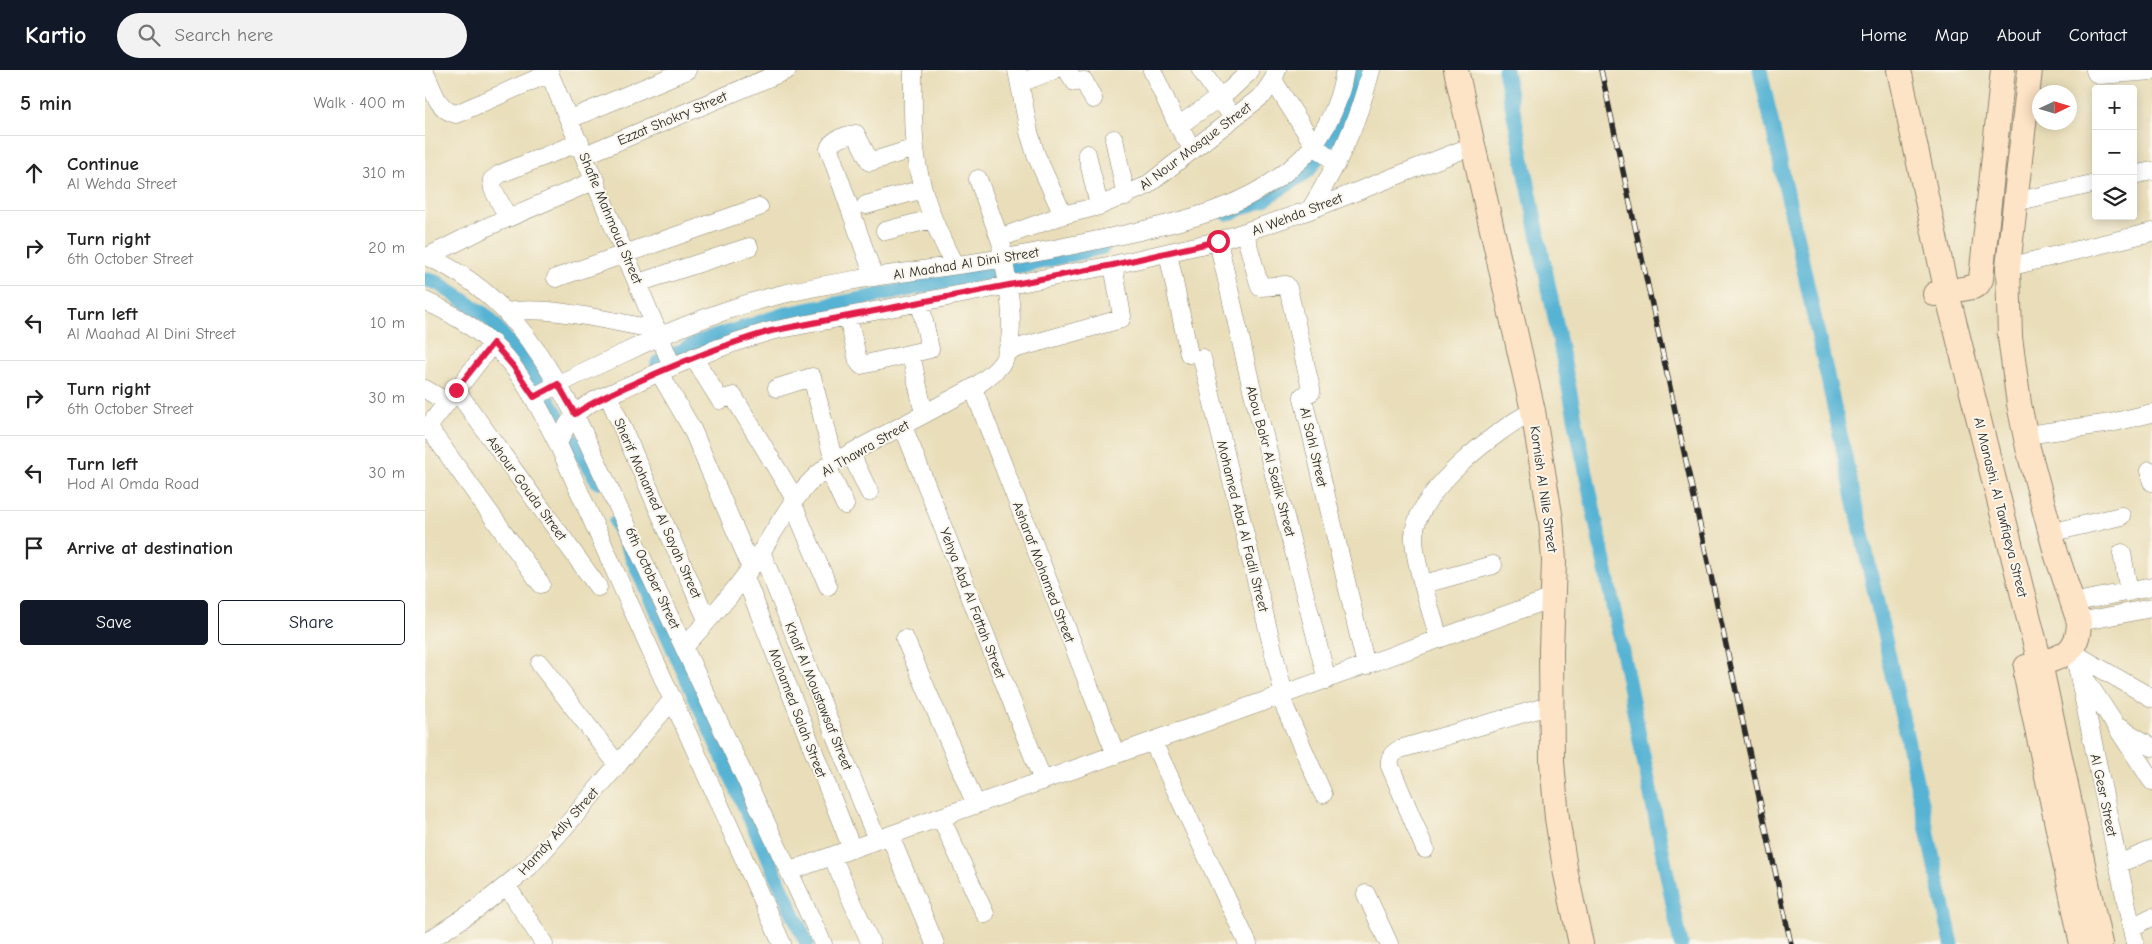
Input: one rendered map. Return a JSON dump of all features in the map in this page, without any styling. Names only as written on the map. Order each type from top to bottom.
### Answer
[{"type":"main road","name":"Kornish Al Nile Street","points":[[1456,70],[1533,411],[1551,520],[1554,561],[1551,705],[1552,762],[1557,818],[1566,874],[1581,944]]},
{"type":"main road","name":"Al Manashi, Al Tawfiqeya Street","points":[[1886,70],[2100,944]]},
{"type":"main road","name":"Al Manashi, Al Tawfiqeya Street","points":[[1899,70],[1941,293]]},
{"type":"main road","points":[[1941,293],[1973,287],[1979,284],[1981,279],[2003,70]]},
{"type":"main road","points":[[2030,70],[2008,267],[2010,337],[2019,404],[2026,435],[2050,533],[2075,612],[2079,631],[2075,656],[2067,654],[2032,665]]},
{"type":"main road","name":"Al Manashi, Al Tawfiqeya Street","points":[[2032,665],[2081,944]]},
{"type":"street","points":[[570,119],[687,70]]},
{"type":"street","name":"Ezzat Shokry Street","points":[[508,218],[493,189],[492,180],[500,174],[582,148],[787,70]]},
{"type":"street","points":[[913,70],[915,148],[923,189],[932,219],[954,264]]},
{"type":"street","points":[[1054,70],[1018,76],[1029,132],[1036,154],[1063,215]]},
{"type":"street","points":[[1067,70],[1075,82],[1084,81],[1093,99]]},
{"type":"street","points":[[1151,70],[1193,150]]},
{"type":"street","points":[[1201,70],[1233,118]]},
{"type":"street","name":"Al Maahad Al Dini Street","points":[[534,397],[659,333],[747,303],[807,288],[954,264],[1002,250],[1119,236],[1207,214],[1237,202],[1291,168],[1314,145],[1331,118],[1342,88],[1345,70]]},
{"type":"street","points":[[1309,210],[1337,164],[1357,120],[1371,70]]},
{"type":"street","points":[[2095,70],[2099,75],[2152,71]]},
{"type":"street","points":[[425,73],[439,104],[446,112],[456,114],[549,71]]},
{"type":"street","name":"Shafie Mahmoud Street","points":[[549,71],[659,333],[666,369]]},
{"type":"street","points":[[1179,126],[1219,98],[1248,71],[1273,79],[1314,145],[1337,164]]},
{"type":"street","name":"Al Nour Mosque Street","points":[[1002,250],[1005,236],[1012,232],[1063,215],[1099,206],[1146,186],[1263,94],[1273,79]]},
{"type":"street","points":[[874,277],[829,149],[830,145],[833,142],[856,134],[870,162],[915,148]]},
{"type":"street","points":[[1114,139],[1126,196]]},
{"type":"street","name":"Al Wehda Street","points":[[558,444],[564,430],[575,414],[590,403],[693,357],[738,340],[771,331],[1113,265],[1245,234],[1472,146]]},
{"type":"street","points":[[1087,154],[1099,206]]},
{"type":"street","points":[[2137,174],[2152,171]]},
{"type":"street","points":[[978,179],[1002,250],[1009,285]]},
{"type":"street","points":[[426,256],[596,180]]},
{"type":"street","points":[[2015,202],[2092,184]]},
{"type":"street","points":[[865,205],[923,189]]},
{"type":"street","points":[[556,278],[759,207]]},
{"type":"street","points":[[885,231],[932,219]]},
{"type":"street","points":[[2008,267],[2152,232]]},
{"type":"street","name":"Al Sahl Street","points":[[1245,234],[1260,288],[1282,284],[1287,285],[1288,288],[1311,389],[1311,392],[1303,398],[1366,666]]},
{"type":"street","name":"Abou Bakr Al Sedik Street","points":[[1218,241],[1253,393],[1327,680]]},
{"type":"street","points":[[638,283],[749,246]]},
{"type":"street","name":"Mohamed Abd Al Fadil Street","points":[[1168,253],[1282,695],[1323,794]]},
{"type":"street","name":"6th October Street","points":[[426,256],[454,271],[479,288],[506,312],[523,330],[541,355],[558,384],[575,414],[685,646],[823,944]]},
{"type":"street","points":[[1007,351],[1121,320],[1123,316],[1113,265]]},
{"type":"street","name":"Al Thawra Street","points":[[685,646],[748,572],[803,488],[830,464],[973,388],[1002,363],[1007,351],[1011,320],[1009,285]]},
{"type":"street","points":[[425,300],[452,313],[493,343],[513,366],[534,397],[558,444],[782,944]]},
{"type":"street","points":[[848,316],[861,365],[926,351],[931,346],[920,302]]},
{"type":"street","points":[[506,312],[522,309],[555,312],[659,333]]},
{"type":"street","points":[[493,343],[427,429],[541,584]]},
{"type":"street","points":[[911,355],[924,414]]},
{"type":"street","points":[[693,357],[721,400],[733,396],[735,399],[793,501],[828,586]]},
{"type":"street","name":"Mohamed Salah Street","points":[[666,369],[692,429],[748,572],[852,849]]},
{"type":"street","points":[[777,388],[812,377],[830,464],[845,506]]},
{"type":"street","name":"Asharaf Mohamed Street","points":[[973,388],[1116,755]]},
{"type":"street","points":[[425,389],[451,396]]},
{"type":"street","name":"Sherif Mohamed Al Sayah Street","points":[[608,395],[707,620]]},
{"type":"street","name":"Ashour Gouda Street","points":[[451,396],[597,587]]},
{"type":"street","points":[[1439,639],[1415,549],[1414,536],[1421,509],[1429,498],[1479,446],[1505,427],[1533,411]]},
{"type":"street","points":[[2026,435],[2152,414]]},
{"type":"street","name":"Yehya Abd Al Fattah Street","points":[[903,426],[1043,781]]},
{"type":"street","points":[[851,454],[869,492]]},
{"type":"street","points":[[2050,533],[2121,516]]},
{"type":"street","name":"Khalf Al Moustawsaf Street","points":[[761,551],[883,838],[935,944]]},
{"type":"street","points":[[2122,553],[2129,592]]},
{"type":"street","points":[[1424,584],[1493,565]]},
{"type":"street","points":[[2075,612],[2129,592],[2152,587]]},
{"type":"street","points":[[790,871],[1553,598]]},
{"type":"street","points":[[2075,612],[2152,608]]},
{"type":"street","points":[[905,639],[976,805]]},
{"type":"street","points":[[2075,656],[2152,698]]},
{"type":"street","points":[[2075,656],[2115,725],[2152,781]]},
{"type":"street","name":"Al Gesr Street","points":[[2075,656],[2135,944]]},
{"type":"street","points":[[540,664],[618,765]]},
{"type":"street","name":"Hamdy Adly Street","points":[[425,943],[507,886],[529,867],[551,844],[673,699]]},
{"type":"street","points":[[1425,849],[1390,766],[1390,759],[1393,753],[1400,749],[1551,705]]},
{"type":"street","points":[[2115,725],[2152,747]]},
{"type":"street","points":[[1153,742],[1248,944]]},
{"type":"street","points":[[941,818],[985,914]]},
{"type":"street","points":[[2118,864],[2152,850]]},
{"type":"street","points":[[832,856],[871,944]]},
{"type":"street","points":[[507,886],[544,944]]},
{"type":"street","points":[[1366,894],[1389,944]]},
{"type":"street","points":[[2131,927],[2152,917]]},
{"type":"waterway","points":[[1227,214],[1263,200],[1308,171],[1343,121],[1359,70]]},
{"type":"waterway","points":[[1505,70],[1681,944]]},
{"type":"waterway","points":[[1760,70],[1952,944]]},
{"type":"waterway","points":[[658,363],[699,342],[786,314],[1024,266],[1103,247]]},
{"type":"waterway","points":[[425,279],[438,283],[488,317],[528,367],[598,482]]},
{"type":"waterway","points":[[616,522],[807,944]]},
{"type":"railway","points":[[1601,70],[1791,944]]},
{"type":"route","points":[[456,390],[493,343],[513,366],[534,397],[558,384],[575,414],[590,403],[693,357],[738,340],[771,331],[1113,265],[1218,241]]}]
